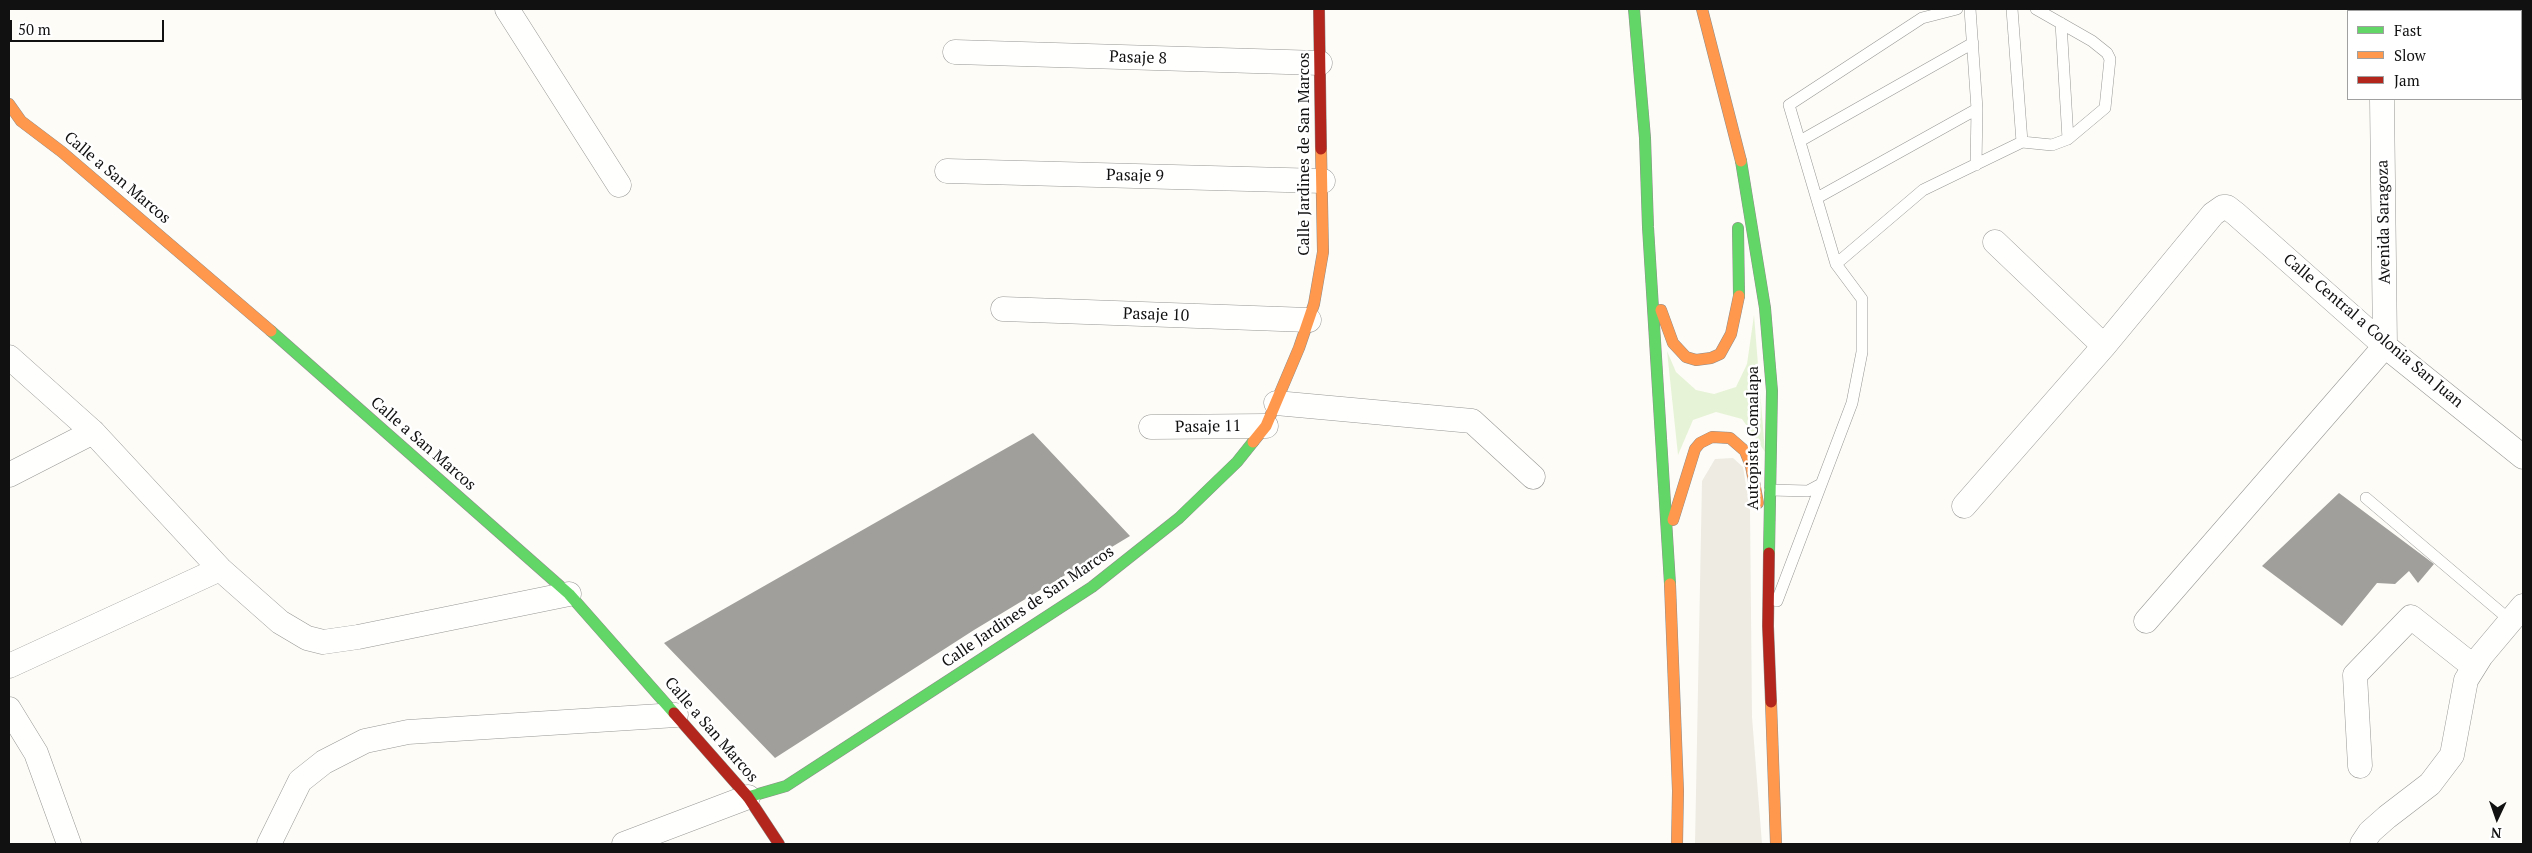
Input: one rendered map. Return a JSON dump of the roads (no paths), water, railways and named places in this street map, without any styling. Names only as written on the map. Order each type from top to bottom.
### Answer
[{"type":"main road","name":"Calle Jardines de San Marcos","points":[[748,797],[786,786],[1092,587],[1179,518],[1238,462],[1266,426],[1309,320],[1314,304],[1323,252],[1319,9]]},
{"type":"main road","points":[[1634,9],[1645,138],[1648,227],[1668,538],[1678,791],[1677,844]]},
{"type":"main road","name":"Autopista Comalapa","points":[[1702,9],[1738,146],[1766,317],[1772,391],[1768,626],[1776,844]]},
{"type":"main road","name":"Calle a San Marcos","points":[[13,117],[62,152],[235,299],[568,594],[748,797],[779,844]]},
{"type":"main road","points":[[1648,227],[1653,276],[1669,331],[1678,350],[1686,357],[1696,360],[1711,358],[1720,354],[1731,334],[1738,304],[1738,146]]},
{"type":"main road","points":[[1668,538],[1695,449],[1700,443],[1712,437],[1730,438],[1745,451],[1751,466],[1768,558]]},
{"type":"street","points":[[506,9],[619,185]]},
{"type":"street","name":"Pasaje 8","points":[[955,52],[1320,63]]},
{"type":"street","name":"Avenida Saragoza","points":[[2382,100],[2385,346]]},
{"type":"street","name":"Pasaje 9","points":[[947,171],[1323,181]]},
{"type":"street","name":"Calle Central a Colonia San Juan","points":[[2104,346],[2213,214],[2223,207],[2227,207],[2385,346],[2523,457]]},
{"type":"street","points":[[1964,506],[2104,346],[1995,242]]},
{"type":"street","name":"Pasaje 10","points":[[1003,309],[1309,320]]},
{"type":"street","points":[[2146,621],[2385,346]]},
{"type":"street","points":[[9,357],[93,432],[220,569],[280,622],[307,638],[323,642],[568,594]]},
{"type":"street","points":[[1276,403],[1472,421],[1533,477]]},
{"type":"street","name":"Pasaje 11","points":[[1151,427],[1266,426]]},
{"type":"street","points":[[9,475],[93,432]]},
{"type":"street","points":[[9,666],[220,569]]},
{"type":"street","points":[[2362,844],[2370,832],[2387,817],[2430,784],[2452,755],[2466,680],[2517,613]]},
{"type":"street","points":[[2360,766],[2355,675],[2411,617],[2478,662]]},
{"type":"street","points":[[9,709],[36,753],[68,844]]},
{"type":"street","points":[[269,844],[300,781],[324,762],[365,741],[408,732],[676,714]]},
{"type":"street","points":[[624,844],[748,797]]},
{"type":"lane","points":[[1768,626],[1852,404],[1862,352],[1862,299],[1836,264],[1789,105],[1922,18],[1957,9]]},
{"type":"lane","points":[[1970,9],[1977,109],[1976,164]]},
{"type":"lane","points":[[2012,9],[2022,142]]},
{"type":"lane","points":[[1836,264],[1922,190],[2022,142],[2052,145],[2068,139],[2106,108],[2110,59],[2092,42],[2036,9]]},
{"type":"lane","points":[[2061,23],[2068,139]]},
{"type":"lane","points":[[1800,141],[1972,43]]},
{"type":"lane","points":[[1817,198],[1977,109]]},
{"type":"lane","points":[[1770,490],[1808,490],[1822,484]]},
{"type":"lane","points":[[2366,498],[2517,613]]}]
